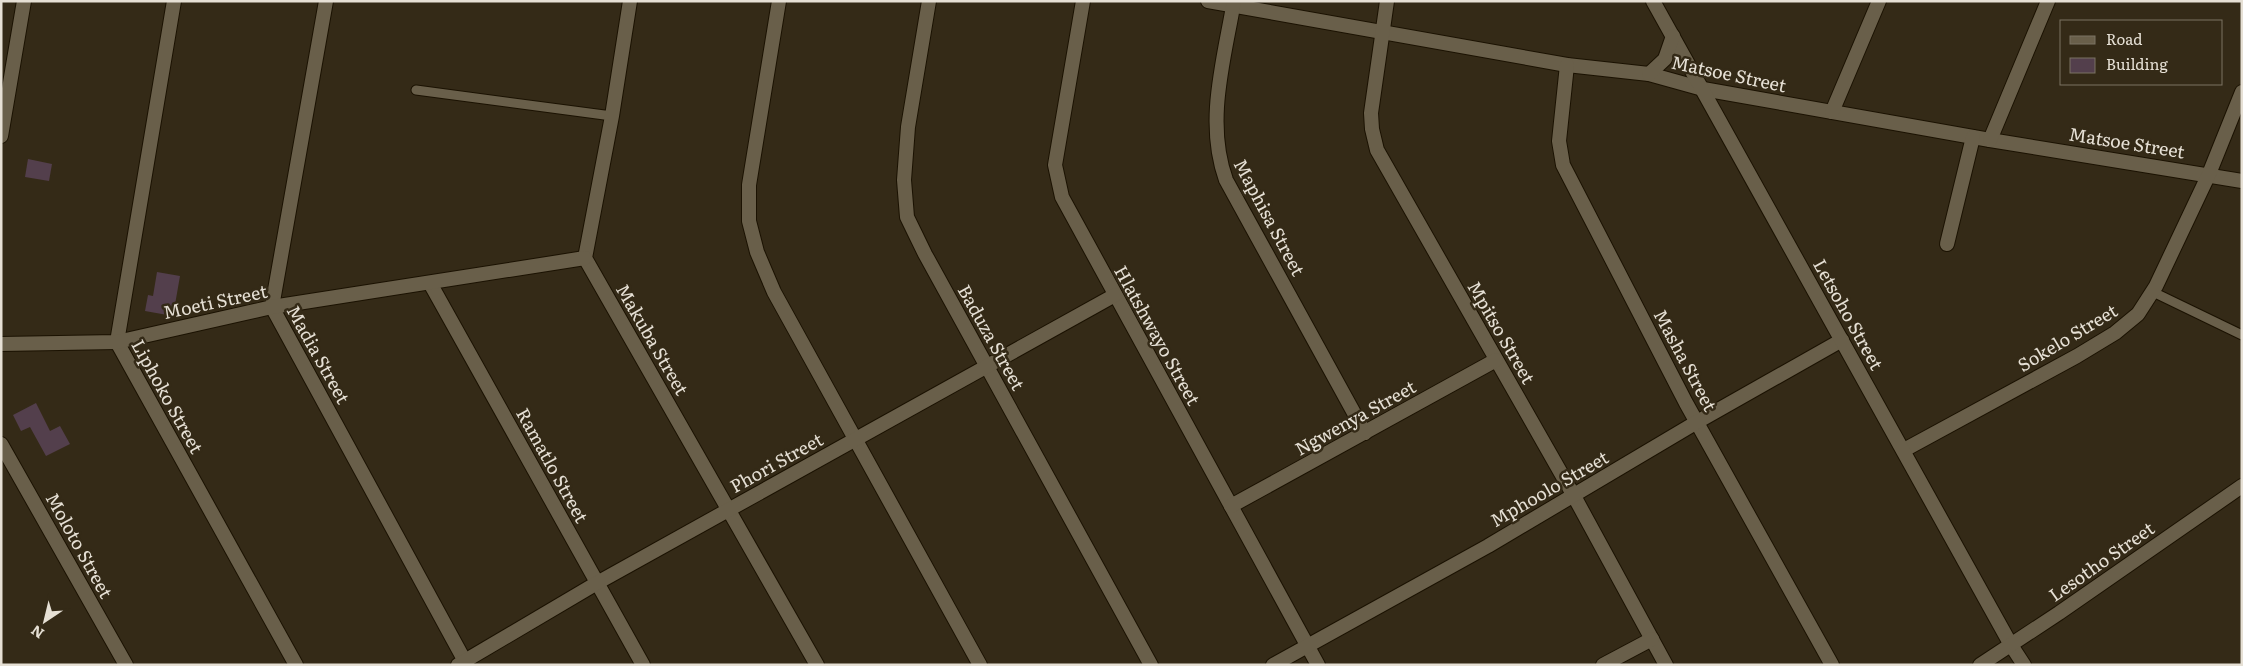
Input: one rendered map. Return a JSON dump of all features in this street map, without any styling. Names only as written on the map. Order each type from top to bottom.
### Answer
[{"type":"street","points":[[1,136],[24,1]]},
{"type":"street","name":"Liphoko Street","points":[[174,1],[117,342],[296,665]]},
{"type":"street","name":"Madia Street","points":[[326,1],[272,307],[463,663]]},
{"type":"street","points":[[585,258],[612,116],[630,1]]},
{"type":"street","points":[[779,1],[749,185],[749,221],[758,252],[774,292],[980,665]]},
{"type":"street","name":"Baduza Street","points":[[929,1],[908,127],[904,180],[907,217],[1151,665]]},
{"type":"street","name":"Hlatshwayo Street","points":[[1084,1],[1055,165],[1062,197],[1318,665]]},
{"type":"street","name":"Matsoe Street","points":[[1208,1],[1234,4],[1567,65],[1649,74],[1703,89],[1990,140],[2242,181]]},
{"type":"street","name":"Mpitso Street","points":[[1387,1],[1371,113],[1372,129],[1377,150],[1574,496],[1666,665]]},
{"type":"street","name":"Letsoho Street","points":[[1653,1],[2011,645],[2024,665]]},
{"type":"street","points":[[1832,112],[1879,1]]},
{"type":"street","points":[[1990,140],[2048,1]]},
{"type":"street","name":"Maphisa Street","points":[[1234,4],[1218,96],[1215,126],[1218,157],[1226,180],[1365,432]]},
{"type":"street","points":[[1649,74],[1665,59],[1673,36]]},
{"type":"street","name":"Masha Street","points":[[1567,65],[1559,141],[1563,165],[1697,422],[1831,662]]},
{"type":"street","name":"Sokelo Street","points":[[1904,450],[2077,356],[2115,333],[2138,314],[2152,292],[2208,174],[2242,92]]},
{"type":"street","points":[[1947,244],[1973,137]]},
{"type":"street","name":"Moeti Street","points":[[1,344],[117,342],[272,307],[585,258]]},
{"type":"street","name":"Makuba Street","points":[[585,258],[817,665]]},
{"type":"street","name":"Ramatlo Street","points":[[430,283],[643,665]]},
{"type":"street","name":"Phori Street","points":[[463,663],[597,583],[1115,295]]},
{"type":"street","name":"Mphoolo Street","points":[[1273,665],[1574,496],[1697,422],[1842,340]]},
{"type":"street","name":"Ngwenya Street","points":[[1231,506],[1496,360]]},
{"type":"street","name":"Moloto Street","points":[[1,444],[126,665]]},
{"type":"street","name":"Lesotho Street","points":[[1980,665],[2242,486]]},
{"type":"street","points":[[1603,665],[1652,639]]},
{"type":"lane","points":[[416,90],[612,116]]},
{"type":"lane","points":[[2152,292],[2242,336]]},
{"type":"building","points":[[28,159],[52,164],[49,181],[25,177]]},
{"type":"building","points":[[157,272],[180,276],[173,316],[145,311],[148,295],[153,296]]},
{"type":"building","points":[[36,403],[50,431],[60,426],[70,444],[46,456],[30,427],[21,431],[13,415]]}]
